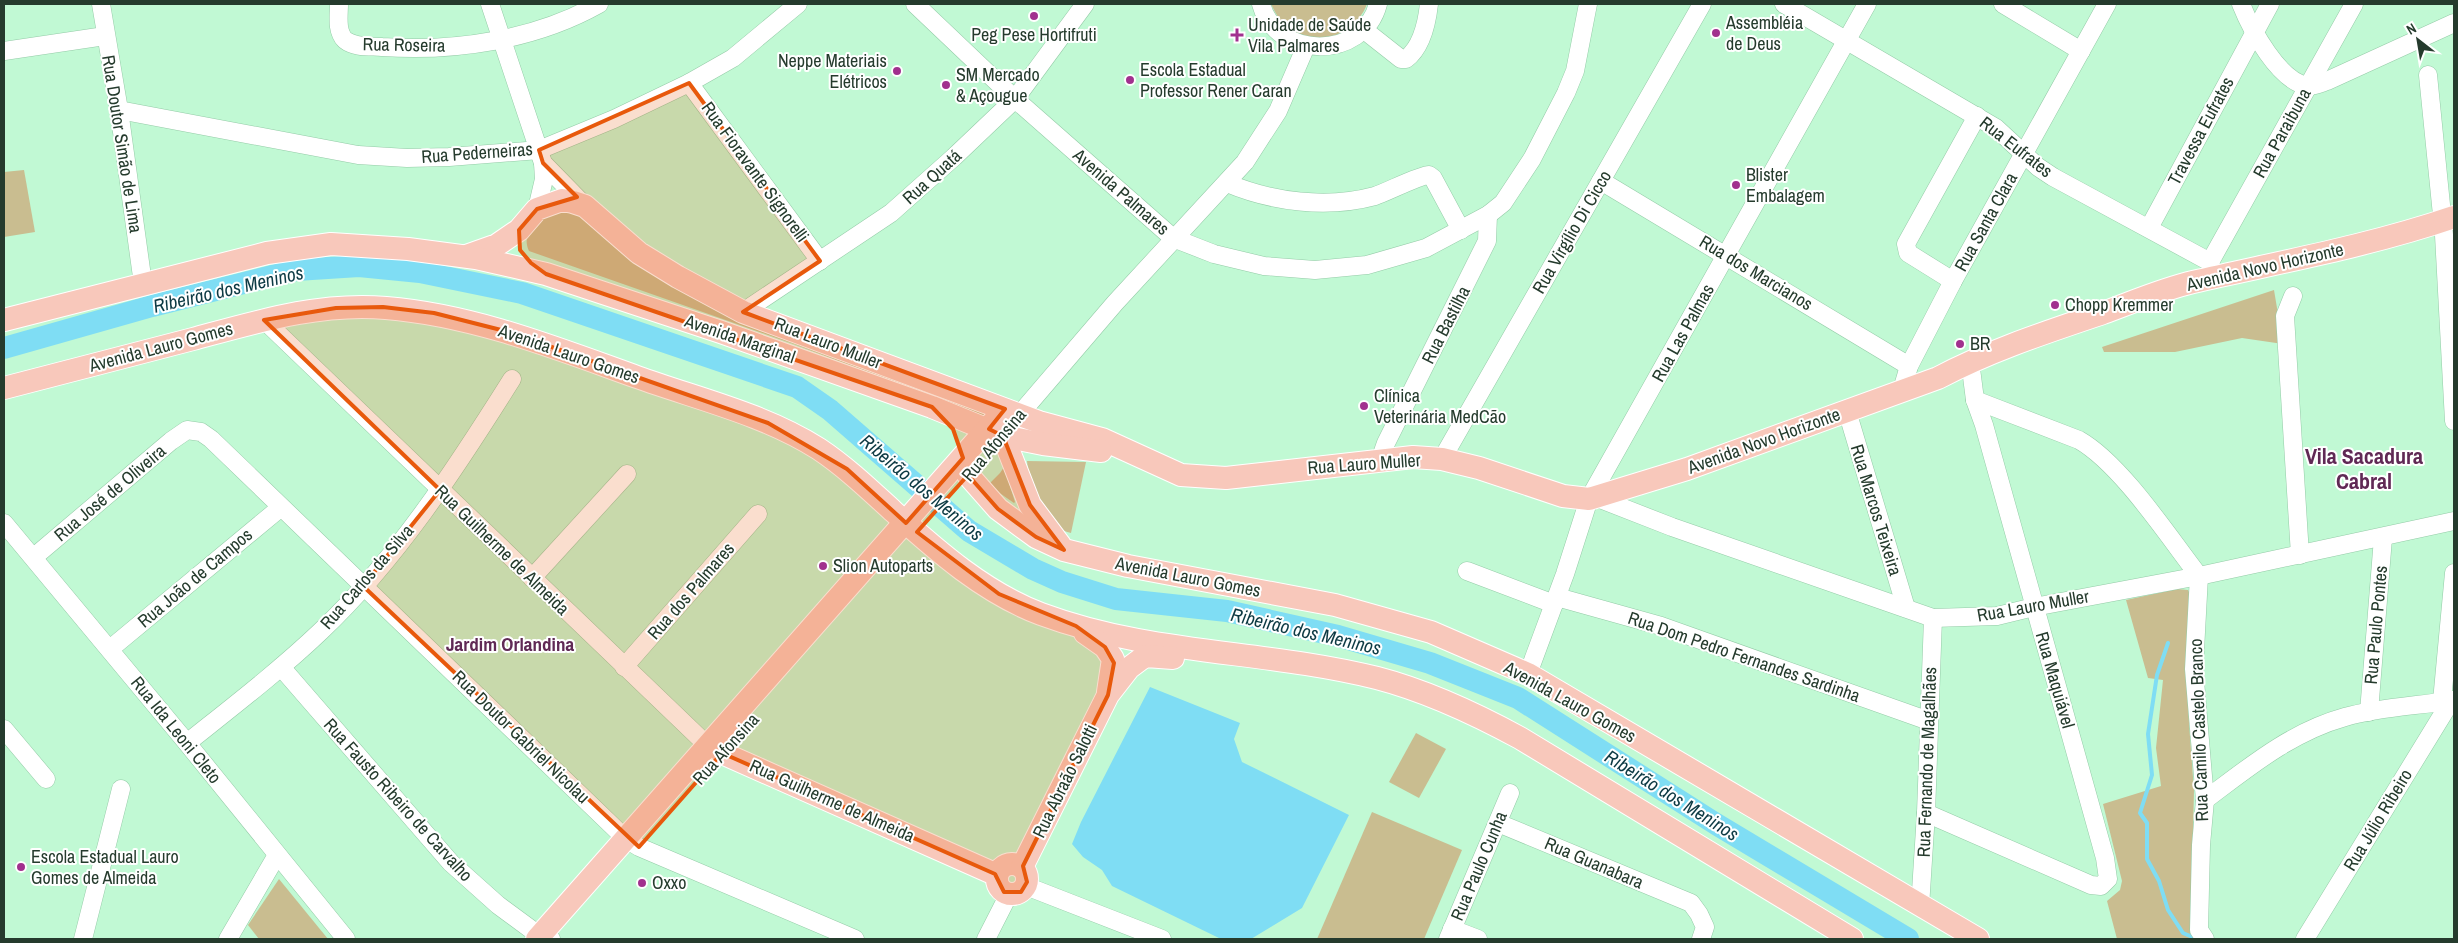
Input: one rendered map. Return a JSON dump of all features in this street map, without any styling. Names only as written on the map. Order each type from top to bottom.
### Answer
[{"type":"main road","name":"Rua Lauro Muller","points":[[537,208],[562,200],[585,206],[640,253],[678,277],[743,312],[1012,412],[1102,439],[1181,475],[1226,478],[1413,457],[1442,459],[1479,468],[1563,496],[1592,498]]},
{"type":"main road","points":[[4,320],[267,253],[331,244],[408,249],[466,256],[497,246],[518,230],[537,208]]},
{"type":"main road","name":"Avenida Novo Horizonte","points":[[1971,368],[2192,282],[2212,271],[2299,260],[2449,226]]},
{"type":"main road","name":"Avenida Novo Horizonte","points":[[1592,498],[1678,472],[1902,390],[2068,338],[2189,297],[2449,226]]},
{"type":"main road","name":"Avenida Marginal","points":[[518,230],[518,242],[524,257],[546,274]]},
{"type":"main road","name":"Avenida Marginal","points":[[466,256],[546,274],[721,332],[932,407],[996,433]]},
{"type":"main road","name":"Avenida Lauro Gomes","points":[[4,388],[264,320],[336,308],[383,307],[434,313],[509,332],[768,423],[817,448],[917,522],[999,594],[1019,605],[1076,626],[1150,643],[1359,674],[1399,685],[1454,705],[1520,738],[1852,939]]},
{"type":"main road","points":[[932,407],[954,429],[958,476]]},
{"type":"main road","name":"Rua Afonsina","points":[[546,938],[633,843],[996,433],[1012,412]]},
{"type":"main road","points":[[996,433],[1030,505],[1064,550]]},
{"type":"main road","name":"Rua Lauro Muller","points":[[996,433],[1043,444],[1094,449],[1165,468]]},
{"type":"main road","name":"Avenida Lauro Gomes","points":[[958,476],[1036,537],[1064,550],[1128,566],[1334,605],[1431,632],[1528,674],[1920,907],[1978,939]]},
{"type":"main road","name":"Avenida Lauro Gomes","points":[[1076,626],[1104,646],[1111,654],[1114,663],[1108,695]]},
{"type":"main road","points":[[1108,695],[1135,663],[1146,656],[1156,656],[1332,682],[1372,691],[1414,704],[1460,722],[1513,750],[1826,939]]},
{"type":"main road","name":"Rua Abraão Salotti","points":[[1019,882],[1108,695]]},
{"type":"main road","name":"Rua Guilherme de Almeida","points":[[715,750],[997,875],[1008,864],[1019,882]]},
{"type":"street","name":"Rua Doutor Simão de Lima","points":[[100,4],[119,110],[143,284]]},
{"type":"street","name":"Rua Roseira","points":[[339,4],[339,31],[346,40],[357,46],[395,48],[447,47],[501,40]]},
{"type":"street","points":[[490,4],[541,156],[544,179],[537,208]]},
{"type":"street","points":[[501,40],[548,27],[599,4]]},
{"type":"street","name":"Rua Pederneiras","points":[[119,110],[358,155],[407,158],[541,156],[689,83],[734,58],[798,4]]},
{"type":"street","name":"Avenida Palmares","points":[[916,4],[1015,99],[1174,238],[1214,254],[1264,266],[1315,270],[1367,265],[1426,248],[1488,215],[1503,203],[1516,185],[1555,115],[1575,70],[1588,4]]},
{"type":"street","name":"Rua Quatá","points":[[743,312],[902,204],[1015,99],[1085,4]]},
{"type":"street","points":[[1261,4],[1270,23],[1280,34],[1292,42],[1306,46],[1331,47],[1343,43],[1363,29],[1378,4]]},
{"type":"street","points":[[1363,29],[1401,59],[1406,59],[1414,51],[1424,31],[1429,4]]},
{"type":"street","name":"Rua Virgílio Di Cicco","points":[[1442,459],[1702,4]]},
{"type":"street","name":"Rua Eufrates","points":[[1784,4],[1977,116],[1996,128],[2038,167],[2053,177],[2149,228],[2212,271]]},
{"type":"street","name":"Rua Las Palmas","points":[[1528,674],[1592,498],[1867,4]]},
{"type":"street","points":[[2003,4],[2081,51]]},
{"type":"street","name":"Rua Santa Clara","points":[[1902,390],[1910,366],[1953,281],[2107,4]]},
{"type":"street","points":[[2241,4],[2254,33],[2285,74],[2297,82],[2308,86],[2327,81],[2454,23]]},
{"type":"street","name":"Travessa Eufrates","points":[[2149,228],[2270,4]]},
{"type":"street","name":"Rua Paraibuna","points":[[2212,271],[2308,86],[2354,4]]},
{"type":"street","points":[[4,51],[105,36]]},
{"type":"street","name":"Rua Afonsina","points":[[1012,412],[1245,162],[1274,119],[1306,46]]},
{"type":"street","points":[[2428,75],[2449,226],[2454,421]]},
{"type":"street","name":"Rua Fioravante Signorelli","points":[[689,83],[820,261]]},
{"type":"street","points":[[1953,281],[1908,254],[1906,244],[1977,116]]},
{"type":"street","points":[[541,156],[585,206]]},
{"type":"street","points":[[1227,183],[1259,195],[1304,202],[1331,201],[1373,196],[1428,175],[1433,178],[1460,230]]},
{"type":"street","name":"Rua dos Marcianos","points":[[1601,181],[1910,366]]},
{"type":"street","name":"Rua Bastilha","points":[[1380,460],[1386,443],[1484,249],[1489,231],[1488,215]]},
{"type":"street","points":[[2293,296],[2285,316],[2300,555]]},
{"type":"street","name":"Rua Guilherme de Almeida","points":[[264,320],[624,667],[715,750]]},
{"type":"street","name":"Rua Maquiável","points":[[1926,813],[2077,880],[2098,886],[2106,882],[2108,872],[2105,858],[1984,425],[1975,400],[1971,368]]},
{"type":"street","name":"Rua Carlos da Silva","points":[[187,743],[281,667],[321,631],[363,586],[401,542],[440,490],[512,379]]},
{"type":"street","points":[[1975,400],[2078,440],[2092,448],[2122,478],[2199,576]]},
{"type":"street","name":"Rua Marcos Teixeira","points":[[1847,411],[1906,608]]},
{"type":"street","name":"Rua Doutor Gabriel Nicolau","points":[[187,430],[201,432],[211,439],[280,508],[633,843],[855,939]]},
{"type":"street","name":"Rua José de Oliveira","points":[[34,557],[153,456],[187,430]]},
{"type":"street","points":[[532,578],[627,474]]},
{"type":"street","name":"Rua Lauro Muller","points":[[1592,498],[1933,618],[1998,616],[2034,606],[2199,576],[2454,522]]},
{"type":"street","name":"Rua João de Campos","points":[[110,649],[280,508]]},
{"type":"street","name":"Rua dos Palmares","points":[[624,667],[758,514]]},
{"type":"street","name":"Rua Ida Leoni Cleto","points":[[4,523],[110,649],[346,939]]},
{"type":"street","name":"Rua Paulo Pontes","points":[[2368,712],[2383,538]]},
{"type":"street","name":"Rua Dom Pedro Fernandes Sardinha","points":[[1467,571],[1556,600],[1661,626],[1929,721]]},
{"type":"street","points":[[2205,800],[2278,746],[2316,727],[2368,712],[2450,705],[2454,573]]},
{"type":"street","name":"Rua Camilo Castelo Branco","points":[[2199,576],[2194,668],[2205,800],[2198,923],[2203,938]]},
{"type":"street","name":"Rua Fernando de Magalhães","points":[[1920,907],[1926,813],[1933,618]]},
{"type":"street","name":"Rua Fausto Ribeiro de Carvalho","points":[[281,667],[451,863],[492,900],[546,938]]},
{"type":"street","name":"Rua Júlio Ribeiro","points":[[2305,939],[2450,705]]},
{"type":"street","points":[[4,729],[46,779]]},
{"type":"street","points":[[83,939],[121,789]]},
{"type":"street","name":"Rua Paulo Cunha","points":[[1450,934],[1510,793]]},
{"type":"street","name":"Rua Guanabara","points":[[1498,822],[1691,903],[1705,927],[1701,939]]},
{"type":"street","points":[[228,939],[277,855]]},
{"type":"street","points":[[1019,882],[1162,939]]},
{"type":"street","name":"Rua Abraão Salotti","points":[[986,939],[1019,882]]},
{"type":"street","points":[[1450,934],[1478,939]]},
{"type":"highlighted area","points":[[689,83],[820,261],[743,312],[1005,409],[989,429],[1003,436],[1030,505],[1064,550],[1036,537],[998,509],[968,475],[917,532],[999,594],[1076,626],[1105,647],[1114,663],[1108,695],[1023,866],[1027,882],[1021,892],[1004,892],[995,874],[722,753],[639,847],[363,586],[440,490],[264,320],[336,308],[383,307],[434,313],[509,332],[768,423],[847,469],[906,523],[963,458],[953,429],[932,407],[546,274],[531,263],[520,250],[519,230],[537,209],[577,197],[543,163],[539,150]]},
{"type":"shaded area","points":[[1271,4],[1367,4],[1362,15],[1345,31],[1334,36],[1311,38],[1289,29],[1281,21]]},
{"type":"shaded area","points":[[24,170],[35,232],[4,237],[4,172]]},
{"type":"shaded area","points":[[572,206],[613,240],[993,413],[995,420],[794,344],[529,251],[527,236],[541,213]]},
{"type":"shaded area","points":[[2274,290],[2283,344],[2242,338],[2175,352],[2104,352],[2102,347]]},
{"type":"shaded area","points":[[1027,461],[1086,462],[1071,533],[1053,523],[1046,514],[1031,482]]},
{"type":"shaded area","points":[[1004,467],[1015,502],[1014,503],[988,485]]},
{"type":"shaded area","points":[[2177,589],[2188,590],[2192,598],[2187,637],[2189,723],[2194,791],[2191,910],[2198,939],[2117,939],[2107,901],[2120,890],[2122,881],[2103,804],[2161,786],[2156,748],[2163,680],[2148,678],[2126,600]]},
{"type":"shaded area","points":[[1416,733],[1446,749],[1419,798],[1389,782]]},
{"type":"shaded area","points":[[1372,812],[1462,850],[1424,939],[1317,939]]},
{"type":"shaded area","points":[[279,879],[328,939],[259,939],[248,925]]},
{"type":"water","points":[[1150,687],[1240,723],[1234,739],[1242,762],[1349,815],[1302,908],[1251,939],[1221,939],[1112,886],[1102,870],[1083,857],[1072,844],[1081,822]]},
{"type":"waterway","name":"Ribeirão dos Meninos","points":[[4,348],[152,306],[296,270],[359,266],[420,272],[522,293],[797,387],[830,410],[969,531],[1033,569],[1062,582],[1116,599],[1227,611],[1338,636],[1430,663],[1518,698],[1716,824],[1908,939]]},
{"type":"waterway","points":[[2168,643],[2157,675],[2148,734],[2152,775],[2140,813],[2147,823],[2147,859],[2159,881],[2168,910],[2183,933],[2197,939]]},
{"type":"place","name":"Peg Pese Hortifruti","points":[[1034,16]]},
{"type":"place","name":"Assembléia de Deus","points":[[1716,33]]},
{"type":"place","name":"Unidade de Saúde Vila Palmares","points":[[1237,35]]},
{"type":"place","name":"Neppe Materiais Elétricos","points":[[897,71]]},
{"type":"place","name":"Escola Estadual Professor Rener Caran","points":[[1130,80]]},
{"type":"place","name":"SM Mercado & Açougue","points":[[946,85]]},
{"type":"place","name":"Blister Embalagem","points":[[1736,185]]},
{"type":"place","name":"Chopp Kremmer","points":[[2055,305]]},
{"type":"place","name":"BR","points":[[1960,344]]},
{"type":"place","name":"Clínica Veterinária MedCão","points":[[1364,406]]},
{"type":"place","name":"Slion Autoparts","points":[[823,566]]},
{"type":"place","name":"Escola Estadual Lauro Gomes de Almeida","points":[[21,867]]},
{"type":"place","name":"Oxxo","points":[[642,883]]},
{"type":"district","name":"Vila Sacadura Cabral","points":[[2364,468]]},
{"type":"district","name":"Jardim Orlandina","points":[[510,644]]}]
